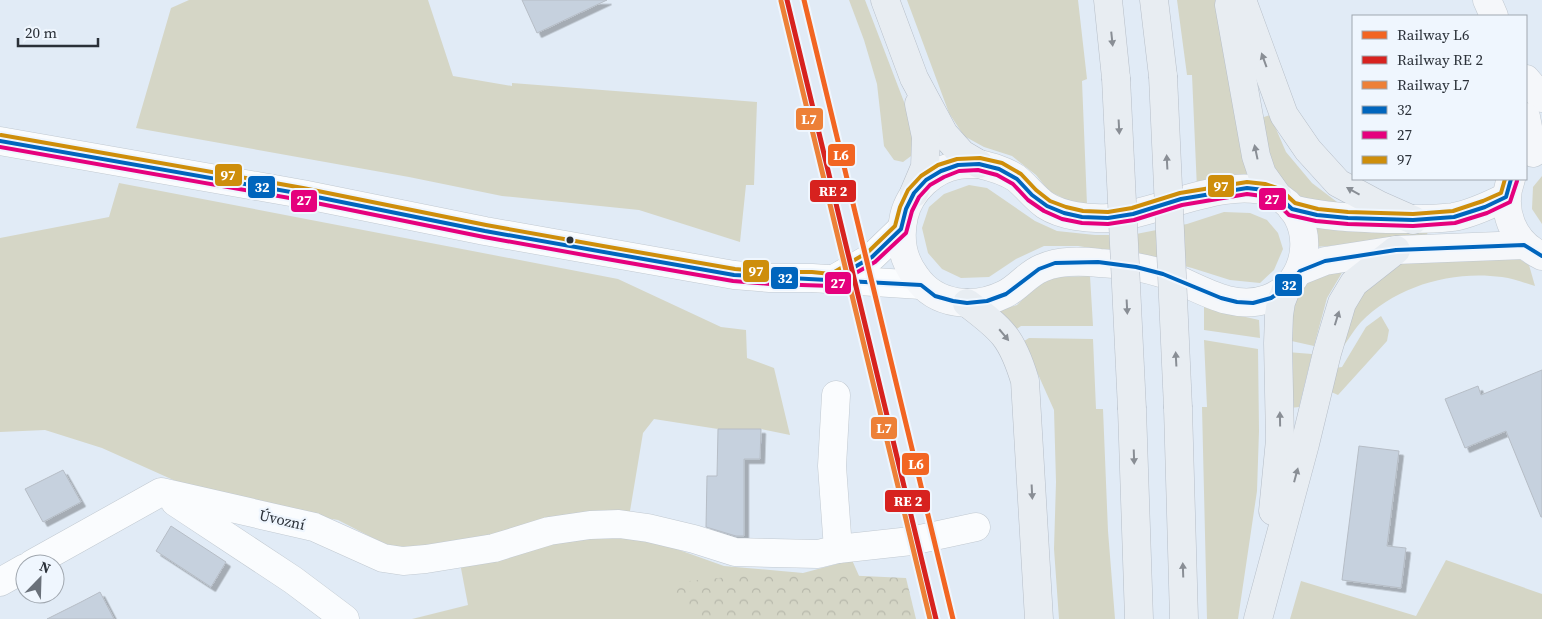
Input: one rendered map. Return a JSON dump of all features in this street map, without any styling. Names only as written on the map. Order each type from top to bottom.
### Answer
[{"type":"highway","points":[[885,0],[914,78],[944,134],[962,154],[979,164]]},
{"type":"highway","points":[[1108,0],[1116,78],[1132,409],[1138,619]]},
{"type":"highway","points":[[1154,0],[1163,76],[1178,408],[1184,619]]},
{"type":"highway","points":[[1228,0],[1256,156],[1262,174],[1284,202]]},
{"type":"highway","points":[[1242,0],[1284,114],[1308,150],[1338,183],[1379,205],[1413,220]]},
{"type":"highway","points":[[914,78],[926,137],[925,167],[914,193]]},
{"type":"highway","points":[[1258,619],[1305,444],[1326,353],[1342,303],[1354,284],[1396,250]]},
{"type":"highway","points":[[1265,590],[1280,440],[1279,315],[1281,302],[1294,279]]},
{"type":"highway","points":[[967,303],[993,323],[1008,339],[1018,357],[1025,382],[1039,619]]},
{"type":"main road","points":[[1487,0],[1494,15]]},
{"type":"main road","points":[[1527,80],[1542,98]]},
{"type":"main road","points":[[1527,122],[1533,153]]},
{"type":"main road","points":[[1509,188],[1484,207],[1454,217],[1413,220],[1318,215],[1284,202],[1264,190],[1247,188],[1181,200],[1133,214],[1108,218],[1082,217],[1064,213],[1047,206],[1017,179],[999,169],[979,164],[958,165],[941,171],[926,180],[914,193],[906,209],[901,229],[902,249],[909,268],[921,285],[935,296],[953,301],[967,303],[987,301],[1006,294],[1039,269],[1055,263],[1098,262],[1136,267],[1163,274],[1221,298],[1253,304],[1270,298],[1294,279],[1325,260],[1396,250],[1533,250]]},
{"type":"main road","points":[[1509,188],[1508,215],[1514,231],[1533,250]]},
{"type":"main road","points":[[1284,202],[1303,230],[1305,253],[1294,279]]},
{"type":"street","points":[[0,141],[292,193],[485,231],[734,274],[770,278],[812,278],[921,285]]},
{"type":"street","points":[[832,280],[872,257],[901,229]]},
{"type":"street","points":[[836,395],[832,466],[838,549]]},
{"type":"street","points":[[50,554],[161,492],[294,580],[345,619]]},
{"type":"street","name":"Úvozní","points":[[161,492],[314,527],[383,558],[403,561],[494,548],[549,531],[619,524],[694,538],[735,552],[818,554],[838,549],[911,541],[976,527]]},
{"type":"street","points":[[0,582],[15,574]]},
{"type":"green space","points":[[189,0],[428,0],[453,76],[512,86],[512,83],[757,102],[754,185],[746,185],[740,242],[639,210],[502,196],[409,177],[136,128],[171,8]]},
{"type":"green space","points":[[849,0],[865,0],[914,128],[911,156],[903,162],[894,160],[884,146],[877,84],[864,40]]},
{"type":"green space","points":[[907,0],[1078,0],[1087,79],[1082,81],[1087,205],[1071,202],[1049,191],[1036,175],[1012,156],[984,147],[964,136],[949,113]]},
{"type":"green space","points":[[1177,0],[1215,0],[1247,175],[1237,182],[1197,189],[1192,75],[1187,75]]},
{"type":"green space","points":[[1270,115],[1286,152],[1312,183],[1341,205],[1316,207],[1291,192],[1266,155],[1261,118]]},
{"type":"green space","points":[[1542,176],[1542,224],[1532,209],[1533,187]]},
{"type":"green space","points":[[119,183],[618,279],[721,327],[746,330],[747,358],[774,368],[790,435],[761,429],[718,429],[654,419],[643,433],[629,517],[402,553],[338,520],[218,500],[102,448],[45,430],[0,432],[0,238],[109,217]]},
{"type":"green space","points":[[969,185],[987,188],[1035,221],[1057,231],[1095,235],[1131,235],[1187,224],[1224,212],[1250,213],[1267,220],[1278,233],[1283,249],[1274,270],[1260,283],[1230,280],[1149,257],[1078,246],[1044,246],[1016,259],[989,277],[961,278],[942,269],[928,253],[922,228],[929,207],[944,194]]},
{"type":"green space","points":[[1309,224],[1428,232],[1425,239],[1314,247]]},
{"type":"green space","points":[[1516,257],[1529,265],[1535,286],[1514,279],[1483,275],[1464,276],[1426,283],[1408,290],[1375,309],[1361,322],[1339,353],[1359,293],[1379,276],[1402,263]]},
{"type":"green space","points":[[1327,271],[1343,271],[1327,298],[1314,346],[1287,340],[1291,301],[1304,282]]},
{"type":"green space","points":[[1090,276],[1093,326],[1021,326],[1014,331],[997,311],[1017,305],[1038,284],[1056,277]]},
{"type":"green space","points":[[1204,303],[1237,315],[1259,320],[1260,338],[1204,330]]},
{"type":"green space","points":[[1381,316],[1389,330],[1387,341],[1338,395],[1329,391],[1335,368],[1342,367],[1366,327]]},
{"type":"green space","points":[[1029,338],[1093,339],[1096,409],[1103,409],[1108,531],[1115,619],[1059,619],[1054,549],[1056,482],[1054,410],[1037,372],[1021,343]]},
{"type":"green space","points":[[1204,340],[1258,349],[1259,431],[1257,491],[1238,619],[1207,619],[1202,407],[1207,407]]},
{"type":"green space","points":[[1287,352],[1312,354],[1299,407],[1290,408]]},
{"type":"green space","points":[[640,536],[724,566],[803,573],[852,560],[878,619],[412,619],[468,605],[460,563],[566,538]]},
{"type":"green space","points":[[1446,560],[1542,594],[1542,619],[1290,619],[1301,581],[1416,616]]},
{"type":"green space","points":[[777,572],[906,578],[916,619],[694,619],[661,584]]},
{"type":"building","points":[[522,0],[607,0],[537,33]]},
{"type":"building","points":[[1542,370],[1541,517],[1506,431],[1465,448],[1445,399],[1478,386],[1481,395]]},
{"type":"building","points":[[718,429],[761,429],[760,459],[744,459],[744,536],[736,536],[706,527],[707,476],[717,476]]},
{"type":"building","points":[[1359,446],[1399,451],[1387,546],[1406,548],[1401,588],[1342,580]]},
{"type":"building","points":[[63,470],[81,502],[43,522],[25,489]]},
{"type":"building","points":[[171,526],[226,562],[211,587],[156,551]]},
{"type":"building","points":[[100,592],[114,619],[47,619],[81,602]]},
{"type":"rail line","name":"L6","points":[[804,0],[953,619]]},
{"type":"rail line","name":"L7","points":[[781,1],[930,619]]},
{"type":"transit line","points":[[787,0],[936,619]]},
{"type":"transit line","name":"97","points":[[1,135],[303,188],[486,225],[735,269],[831,274],[868,252],[895,226],[900,207],[908,190],[921,176],[938,165],[957,159],[980,158],[1002,163],[1021,174],[1050,201],[1083,211],[1108,212],[1132,208],[1180,193],[1247,182],[1265,184],[1280,189],[1295,203],[1318,209],[1413,214],[1453,211],[1501,193],[1505,180]]},
{"type":"transit line","name":"32","points":[[0,141],[302,194],[485,231],[734,275],[921,285],[935,296],[967,303],[987,301],[1006,294],[1039,269],[1055,263],[1098,262],[1136,267],[1163,274],[1221,298],[1253,303],[1271,298],[1287,287],[1300,271],[1325,261],[1396,250],[1524,245],[1542,256]]},
{"type":"transit line","name":"27","points":[[0,147],[301,200],[484,237],[733,281],[833,286],[875,262],[906,233],[912,211],[919,197],[930,185],[959,171],[978,170],[997,175],[1013,184],[1028,200],[1044,211],[1062,219],[1082,223],[1108,224],[1134,220],[1182,205],[1247,194],[1274,200],[1289,215],[1316,221],[1413,226],[1455,223],[1487,213],[1510,202],[1517,181]]},
{"type":"transit line","name":"32","points":[[832,280],[872,257],[901,229],[906,209],[914,193],[926,180],[941,171],[958,165],[979,164],[999,169],[1017,179],[1032,195],[1047,206],[1064,213],[1082,217],[1108,218],[1133,214],[1181,199],[1247,188],[1264,190],[1277,195],[1292,209],[1317,215],[1413,220],[1454,217],[1485,207],[1506,197],[1511,180]]}]
